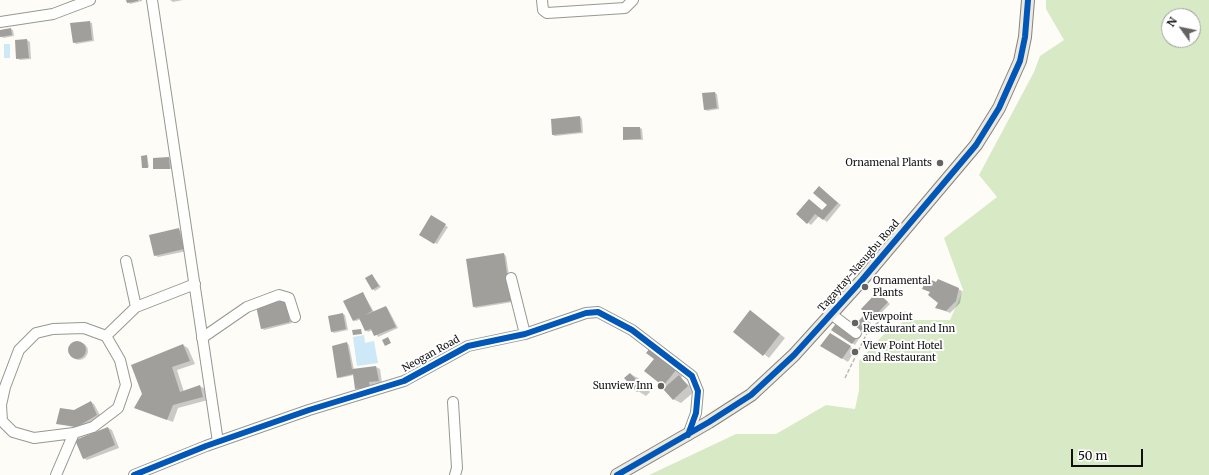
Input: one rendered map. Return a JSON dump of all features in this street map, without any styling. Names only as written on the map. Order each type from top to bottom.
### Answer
[{"type":"main road","name":"Tagaytay-Nasugbu Road","points":[[617,475],[688,435],[752,395],[794,355],[831,314],[976,145],[985,132],[1005,97],[1020,61],[1025,37],[1028,0]]},
{"type":"street","points":[[0,22],[53,14],[90,0]]},
{"type":"street","points":[[152,0],[218,442]]},
{"type":"street","points":[[542,0],[543,10],[547,13],[625,8],[633,0]]},
{"type":"street","points":[[126,261],[136,307]]},
{"type":"street","points":[[511,278],[525,334]]},
{"type":"street","points":[[106,336],[136,307],[195,284]]},
{"type":"street","points":[[202,338],[247,307],[279,296],[289,298],[295,317]]},
{"type":"street","name":"Neogan Road","points":[[134,475],[218,442],[308,410],[404,381],[468,346],[525,334],[586,313],[598,312],[632,330],[692,376],[698,391],[696,414],[688,435]]},
{"type":"street","points":[[831,314],[856,333]]},
{"type":"street","points":[[84,328],[106,336],[120,360],[126,385],[118,408],[93,427],[74,433],[34,438],[13,432],[2,421],[1,405],[5,387],[19,350],[36,333],[53,329],[84,328]]},
{"type":"street","points":[[453,402],[457,468],[454,475]]},
{"type":"street","points":[[56,475],[74,433]]},
{"type":"path","points":[[845,378],[868,332],[885,317],[907,312]]},
{"type":"path","points":[[856,333],[868,332]]},
{"type":"green space","points":[[1046,0],[1209,0],[1209,475],[649,475],[736,434],[776,434],[826,405],[855,409],[859,390],[859,361],[883,335],[906,320],[950,320],[963,290],[944,238],[997,197],[979,175],[1034,72],[1040,56],[1064,40],[1046,9]]},
{"type":"water","points":[[4,44],[10,44],[10,58],[4,58]]},
{"type":"water","points":[[364,335],[365,343],[374,341],[378,363],[357,366],[353,337]]},
{"type":"building","points":[[126,0],[138,0],[138,1],[127,3]]},
{"type":"building","points":[[90,21],[92,40],[73,43],[70,23]]},
{"type":"building","points":[[11,28],[12,35],[0,37],[0,30]]},
{"type":"building","points":[[27,39],[29,58],[16,59],[15,40]]},
{"type":"building","points":[[715,92],[717,108],[704,110],[702,93]]},
{"type":"building","points":[[580,116],[581,132],[552,135],[551,119]]},
{"type":"building","points":[[623,127],[640,127],[641,139],[623,140]]},
{"type":"building","points":[[147,155],[148,168],[142,168],[141,156]]},
{"type":"building","points":[[169,157],[170,169],[153,169],[153,158]]},
{"type":"building","points":[[819,186],[838,203],[823,220],[815,214],[807,224],[796,214],[809,199],[822,210],[827,205],[813,193]]},
{"type":"building","points":[[431,215],[446,224],[434,244],[419,235]]},
{"type":"building","points":[[179,228],[184,249],[154,256],[149,235]]},
{"type":"building","points":[[504,253],[511,301],[473,307],[466,259]]},
{"type":"building","points":[[372,274],[379,286],[372,290],[365,278]]},
{"type":"building","points":[[927,278],[936,282],[938,279],[959,288],[956,301],[946,311],[935,308],[938,303],[928,295],[930,292],[922,289]]},
{"type":"building","points":[[363,292],[372,311],[365,315],[386,306],[396,327],[374,336],[371,329],[365,331],[359,318],[353,321],[343,301]]},
{"type":"building","points":[[877,292],[888,302],[872,319],[861,309]]},
{"type":"building","points":[[285,300],[290,322],[261,329],[256,306]]},
{"type":"building","points":[[750,310],[780,334],[763,356],[733,332]]},
{"type":"building","points":[[343,313],[346,329],[331,332],[328,316]]},
{"type":"building","points":[[863,316],[869,321],[861,331],[855,325]]},
{"type":"building","points":[[838,321],[859,335],[852,344],[831,330]]},
{"type":"building","points":[[361,329],[362,334],[353,335],[352,330]]},
{"type":"building","points":[[830,333],[851,346],[842,359],[820,346]]},
{"type":"building","points":[[388,337],[391,343],[385,346],[382,340]]},
{"type":"building","points":[[77,341],[83,344],[86,350],[83,356],[77,359],[71,356],[68,350],[71,344]]},
{"type":"building","points":[[347,342],[352,369],[376,366],[379,381],[369,382],[370,387],[355,389],[353,374],[337,378],[332,346]]},
{"type":"building","points":[[183,344],[190,361],[172,367],[180,392],[200,385],[203,397],[173,405],[167,420],[134,408],[142,394],[131,365]]},
{"type":"building","points":[[650,348],[677,369],[663,386],[644,371],[654,359],[646,353]]},
{"type":"building","points":[[630,373],[643,387],[637,392],[624,378]]},
{"type":"building","points":[[679,375],[688,386],[673,400],[663,389]]},
{"type":"building","points":[[91,401],[97,415],[77,427],[56,424],[60,408],[74,410]]},
{"type":"building","points":[[108,427],[115,445],[83,459],[75,440]]},
{"type":"cycle path","points":[[617,475],[709,422],[751,395],[794,355],[862,280],[976,145],[999,108],[1020,61],[1025,37],[1028,0]]},
{"type":"cycle path","points":[[134,475],[206,446],[309,410],[404,381],[468,346],[525,334],[586,313],[598,312],[632,330],[692,376],[698,391],[696,413],[688,435]]},
{"type":"place","name":"Ornamenal Plants","points":[[940,163]]},
{"type":"place","name":"Ornamental Plants","points":[[865,287]]},
{"type":"place","name":"Viewpoint Restaurant and Inn","points":[[855,323]]},
{"type":"place","name":"View Point Hotel and Restaurant","points":[[855,352]]},
{"type":"place","name":"Sunview Inn","points":[[661,386]]}]
